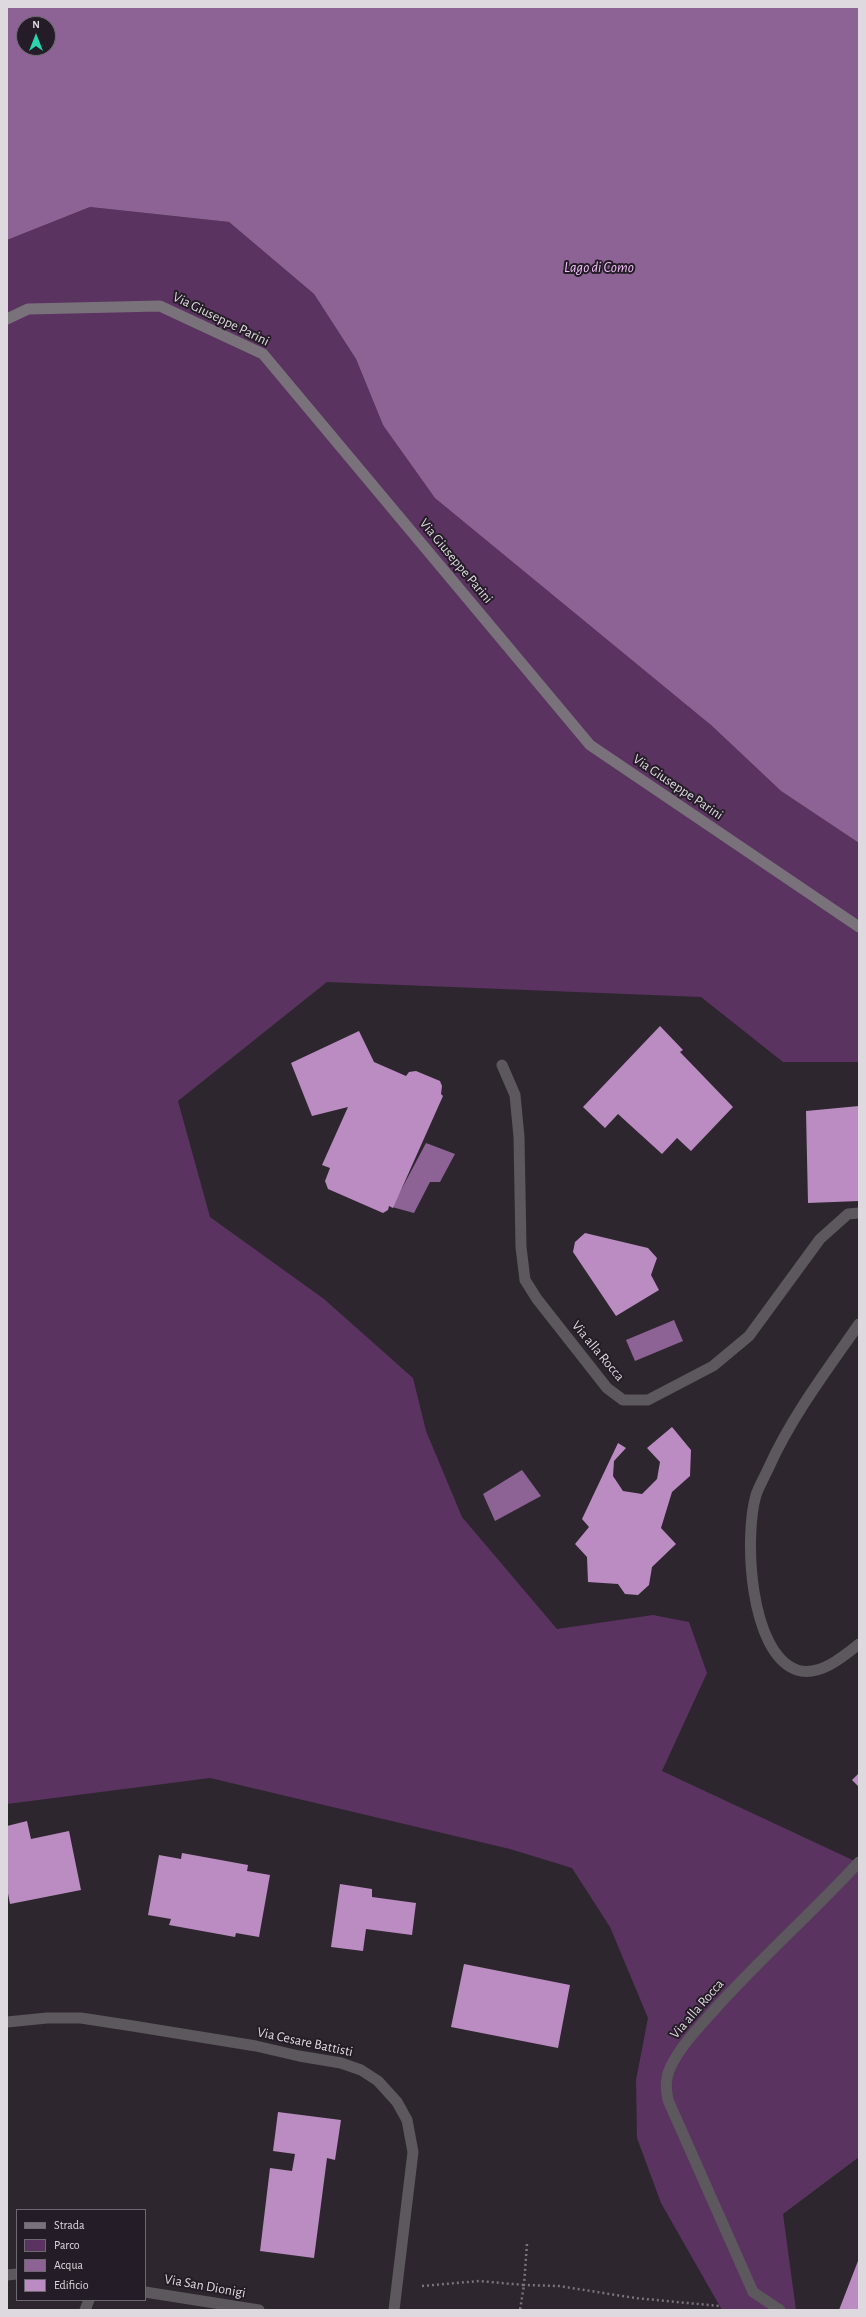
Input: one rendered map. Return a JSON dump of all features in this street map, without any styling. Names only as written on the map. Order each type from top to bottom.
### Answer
[{"type":"main road","name":"Via Giuseppe Parini","points":[[7,319],[28,308],[160,306],[263,354],[590,745],[859,927]]},
{"type":"street","name":"Via alla Rocca","points":[[502,1065],[515,1095],[519,1137],[520,1247],[525,1280],[536,1299],[607,1388],[623,1400],[648,1400],[713,1366],[749,1336],[820,1239],[848,1214],[859,1213]]},
{"type":"street","points":[[859,1324],[781,1440],[756,1495],[749,1538],[758,1617],[782,1663],[798,1671],[820,1669],[838,1661],[859,1644]]},
{"type":"street","name":"Via alla Rocca","points":[[780,2310],[753,2292],[668,2100],[666,2086],[670,2068],[687,2040],[734,1988],[822,1903],[859,1862]]},
{"type":"street","name":"Via Cesare Battisti","points":[[7,2022],[47,2018],[81,2018],[134,2026],[256,2046],[307,2058],[341,2063],[361,2070],[378,2080],[389,2090],[401,2108],[407,2120],[412,2140],[412,2158],[394,2310]]},
{"type":"street","name":"Via San Dionigi","points":[[146,2292],[259,2310]]},
{"type":"path","points":[[520,2310],[524,2285],[527,2244]]},
{"type":"path","points":[[398,2284],[415,2286],[479,2281],[559,2286],[635,2298],[719,2306]]},
{"type":"green space","points":[[90,207],[229,222],[314,294],[356,359],[383,425],[781,791],[859,843],[859,1062],[783,1062],[701,997],[327,982],[178,1101],[210,1217],[324,1299],[413,1378],[426,1431],[462,1517],[557,1629],[653,1615],[689,1622],[707,1673],[662,1771],[859,1863],[859,2157],[783,2214],[796,2310],[722,2310],[661,2203],[637,2138],[636,2080],[648,2018],[610,1927],[572,1868],[510,1849],[210,1778],[7,1804],[7,240]]},
{"type":"water","name":"Lago di Como","points":[[7,7],[859,7],[859,843],[781,791],[711,725],[435,498],[383,425],[356,359],[314,294],[229,222],[90,207],[7,240]]},
{"type":"water","points":[[426,1143],[455,1154],[440,1182],[430,1182],[414,1213],[392,1207]]},
{"type":"water","points":[[674,1320],[683,1341],[635,1361],[626,1340]]},
{"type":"water","points":[[522,1470],[541,1496],[495,1521],[483,1494]]},
{"type":"building","points":[[660,1026],[683,1050],[680,1052],[733,1107],[691,1151],[677,1138],[662,1154],[618,1114],[605,1128],[583,1107]]},
{"type":"building","points":[[359,1031],[374,1062],[406,1076],[409,1072],[416,1071],[440,1081],[442,1086],[441,1094],[443,1096],[393,1208],[389,1206],[388,1210],[383,1213],[328,1189],[325,1181],[330,1168],[322,1165],[348,1107],[312,1116],[291,1063]]},
{"type":"building","points":[[859,1106],[859,1201],[808,1203],[806,1111]]},
{"type":"building","points":[[585,1233],[648,1248],[657,1258],[651,1275],[659,1290],[616,1316],[573,1252],[575,1242]]},
{"type":"building","points":[[672,1427],[691,1450],[690,1476],[672,1492],[661,1528],[676,1544],[652,1567],[649,1585],[638,1595],[625,1594],[618,1584],[588,1582],[587,1557],[575,1544],[589,1527],[582,1519],[618,1443],[626,1448],[614,1461],[613,1476],[623,1491],[642,1494],[657,1479],[660,1462],[647,1448]]},
{"type":"building","points":[[859,1773],[859,1787],[852,1780]]},
{"type":"building","points":[[27,1821],[31,1839],[69,1831],[81,1890],[10,1904],[7,1888],[7,1826]]},
{"type":"building","points":[[182,1853],[248,1865],[247,1871],[270,1875],[259,1937],[236,1933],[235,1937],[169,1925],[171,1919],[148,1915],[159,1855],[181,1859]]},
{"type":"building","points":[[340,1884],[372,1889],[372,1897],[416,1903],[412,1935],[366,1929],[363,1951],[331,1947]]},
{"type":"building","points":[[464,1964],[570,1985],[558,2048],[451,2027]]},
{"type":"building","points":[[278,2112],[341,2120],[335,2160],[327,2158],[314,2258],[260,2251],[270,2168],[292,2171],[295,2154],[273,2151]]},
{"type":"building","points":[[859,2259],[859,2310],[839,2310],[858,2261]]}]
